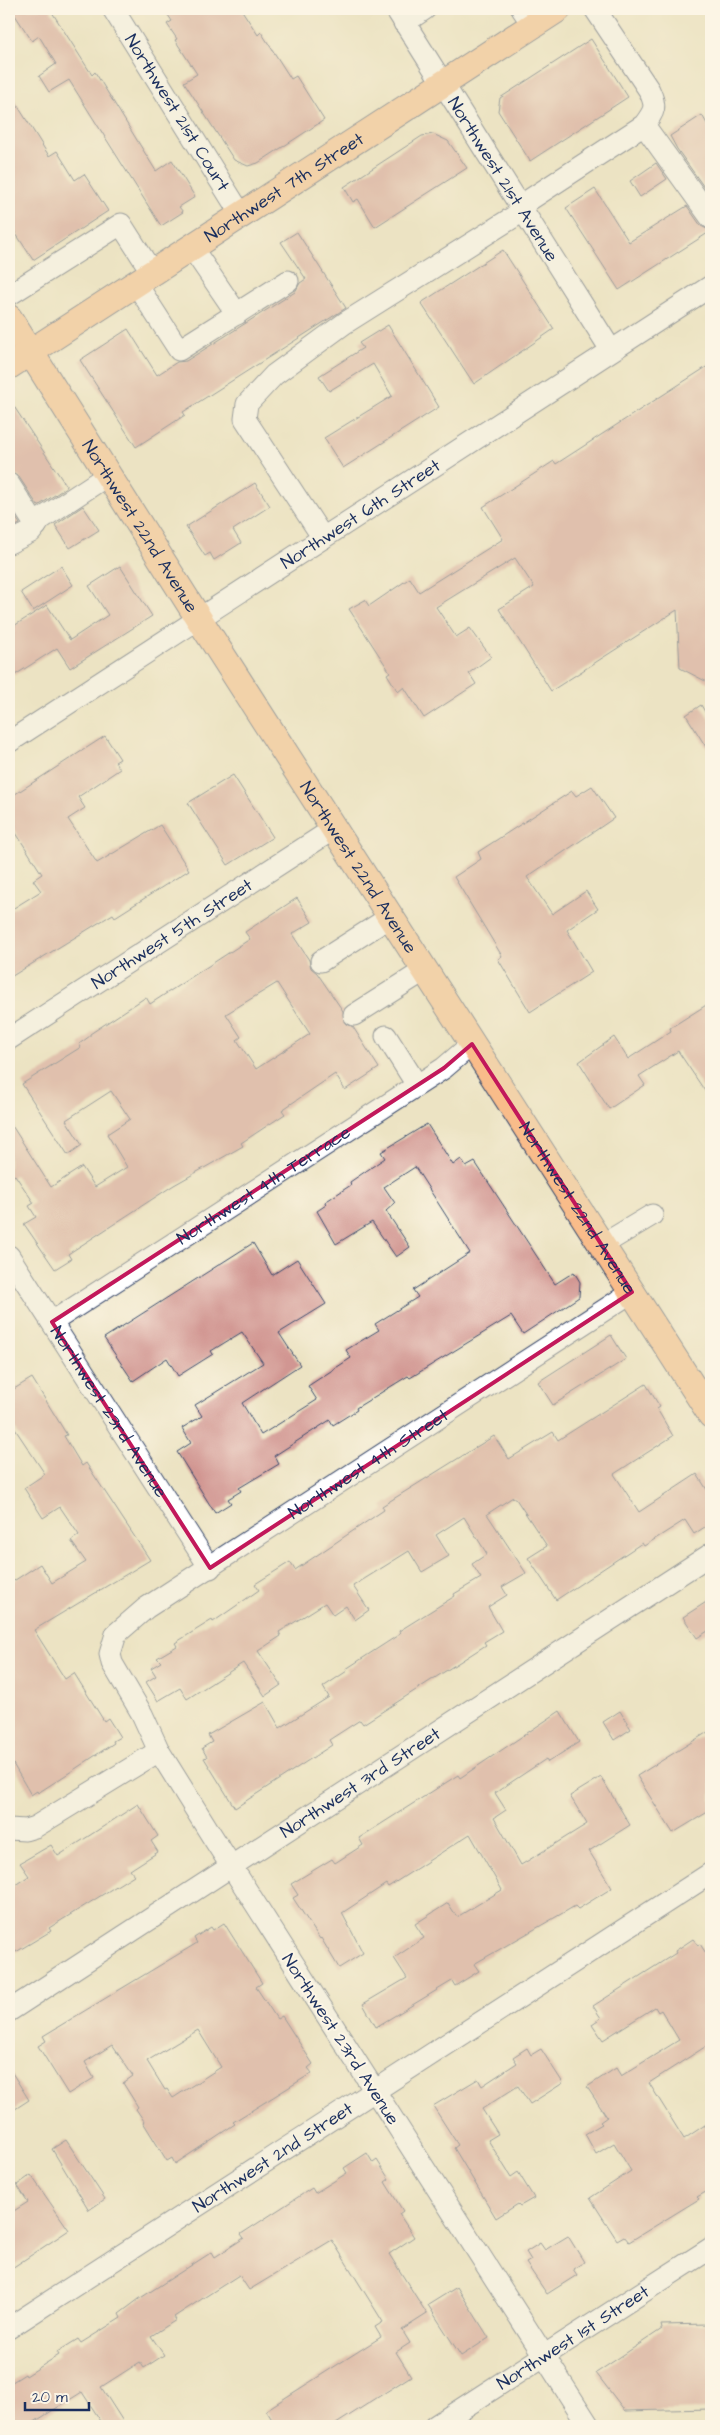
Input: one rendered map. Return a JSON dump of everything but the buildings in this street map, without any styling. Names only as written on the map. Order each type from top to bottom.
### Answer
[{"type":"main road","name":"Northwest 7th Street","points":[[9,366],[145,280],[442,84],[527,17],[558,9]]},
{"type":"main road","name":"Northwest 22nd Avenue","points":[[9,318],[390,917],[711,1413]]},
{"type":"street","name":"Northwest 21st Court","points":[[114,9],[242,216]]},
{"type":"street","points":[[400,16],[425,9]]},
{"type":"street","points":[[323,538],[245,419],[248,404],[274,375],[345,323],[521,209],[644,125],[653,112],[654,101],[595,9]]},
{"type":"street","name":"Northwest 21st Avenue","points":[[400,16],[612,350]]},
{"type":"street","points":[[644,125],[711,218]]},
{"type":"street","points":[[9,295],[121,224],[145,280],[180,350],[288,281]]},
{"type":"street","points":[[192,248],[236,314]]},
{"type":"street","name":"Northwest 6th Street","points":[[9,742],[711,286]]},
{"type":"street","points":[[9,544],[31,532],[41,519],[108,475]]},
{"type":"street","points":[[9,484],[36,526]]},
{"type":"street","name":"Northwest 5th Street","points":[[9,1039],[335,828]]},
{"type":"street","points":[[321,961],[390,917]]},
{"type":"street","points":[[354,1015],[425,970]]},
{"type":"street","points":[[386,1036],[417,1085]]},
{"type":"street","name":"Northwest 4th Terrace","points":[[52,1322],[444,1068],[472,1044]]},
{"type":"street","points":[[602,1245],[652,1215]]},
{"type":"street","name":"Northwest 23rd Avenue","points":[[9,1256],[210,1568]]},
{"type":"street","name":"Northwest 4th Street","points":[[112,1644],[116,1634],[146,1608],[632,1292]]},
{"type":"street","name":"Northwest 3rd Street","points":[[9,2011],[711,1554]]},
{"type":"street","name":"Northwest 23rd Avenue","points":[[112,1644],[110,1654],[114,1668],[142,1714],[159,1751],[231,1867],[589,2426]]},
{"type":"street","points":[[11,1830],[35,1827],[159,1751]]},
{"type":"street","name":"Northwest 2nd Street","points":[[9,2328],[711,1872]]},
{"type":"street","name":"Northwest 1st Street","points":[[435,2426],[711,2248]]},
{"type":"highlighted area","points":[[472,1044],[632,1292],[210,1568],[52,1322],[444,1068]]}]
